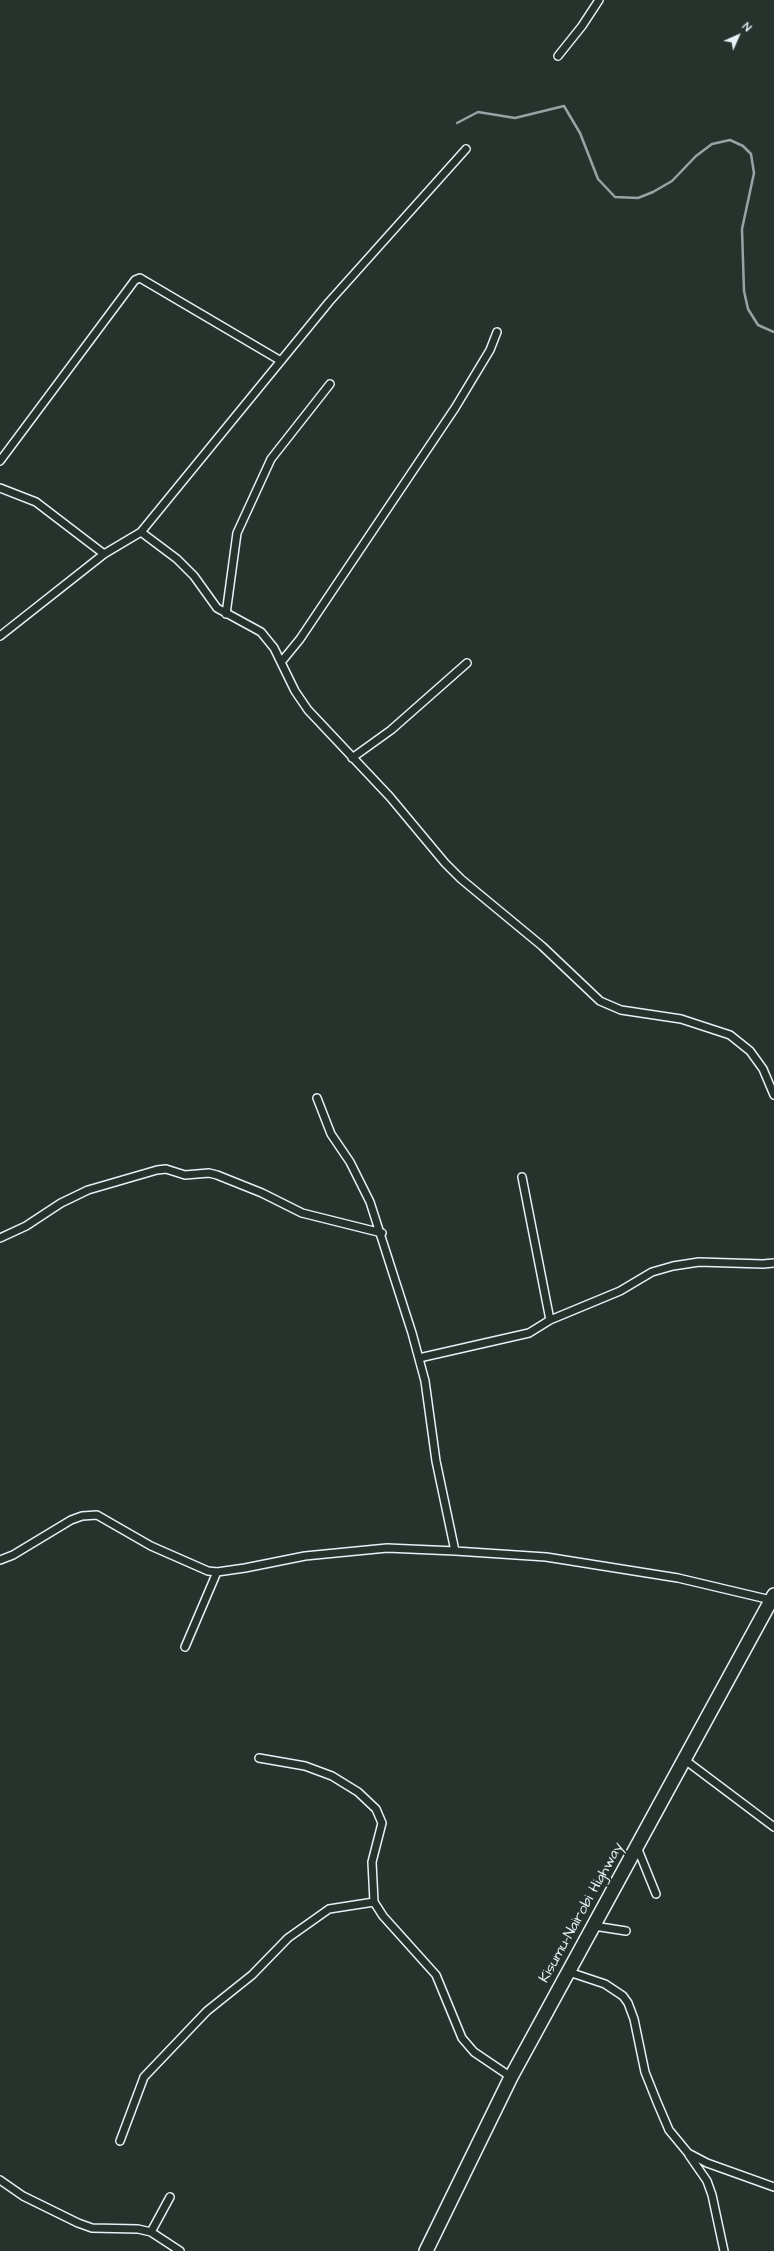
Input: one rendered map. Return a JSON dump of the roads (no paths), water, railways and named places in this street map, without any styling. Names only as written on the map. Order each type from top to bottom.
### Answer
[{"type":"highway","name":"Kisumu-Nairobi Highway","points":[[426,2251],[511,2077],[685,1760],[772,1597]]},
{"type":"street","points":[[558,56],[582,26],[599,0]]},
{"type":"street","points":[[0,636],[104,554],[141,532],[329,302],[466,149]]},
{"type":"street","points":[[0,461],[135,280],[140,278],[222,324],[281,361]]},
{"type":"street","points":[[282,661],[300,639],[455,408],[490,350],[497,332]]},
{"type":"street","points":[[226,614],[237,533],[271,459],[330,384]]},
{"type":"street","points":[[0,488],[36,502],[104,554]]},
{"type":"street","points":[[141,532],[177,558],[194,576],[217,608],[261,632],[282,661],[295,691],[308,710],[416,826],[456,874],[542,946],[600,1001],[621,1010],[681,1019],[730,1035],[750,1051],[759,1063],[774,1095]]},
{"type":"street","points":[[352,758],[391,730],[467,663]]},
{"type":"street","points":[[317,1098],[331,1134],[353,1168],[370,1202],[382,1233],[425,1381],[436,1461],[455,1551]]},
{"type":"street","points":[[0,1238],[26,1226],[61,1203],[88,1190],[157,1170],[166,1169],[185,1175],[209,1173],[217,1175],[262,1193],[302,1213],[382,1233]]},
{"type":"street","points":[[522,1177],[550,1320]]},
{"type":"street","points":[[419,1358],[529,1333],[550,1320],[620,1291],[652,1272],[673,1266],[699,1262],[774,1263]]},
{"type":"street","points":[[0,1560],[71,1520],[82,1516],[97,1515],[151,1546],[196,1568],[217,1572],[305,1556],[386,1548],[455,1551],[546,1557],[678,1578],[772,1597]]},
{"type":"street","points":[[185,1647],[217,1572]]},
{"type":"street","points":[[259,1758],[305,1766],[332,1776],[358,1792],[376,1808],[382,1823],[372,1862],[374,1902],[383,1916],[436,1976],[462,2038],[474,2052],[511,2077]]},
{"type":"street","points":[[685,1760],[774,1827]]},
{"type":"street","points":[[637,1847],[656,1894]]},
{"type":"street","points":[[120,2141],[144,2077],[208,2011],[252,1975],[288,1938],[329,1909],[374,1902]]},
{"type":"street","points":[[594,1926],[626,1931]]},
{"type":"street","points":[[569,1972],[610,1986],[628,2002],[634,2020],[645,2072],[669,2130],[688,2153],[707,2181],[712,2195],[724,2251]]},
{"type":"street","points":[[688,2153],[707,2163],[774,2187]]},
{"type":"street","points":[[0,2180],[23,2196],[78,2224],[92,2228],[138,2229],[151,2232],[180,2251]]},
{"type":"street","points":[[151,2232],[170,2197]]},
{"type":"waterway","points":[[457,123],[478,112],[515,118],[564,106],[580,133],[598,179],[615,197],[638,198],[653,192],[672,181],[696,156],[712,144],[730,140],[743,146],[751,154],[754,173],[742,229],[744,291],[748,309],[758,325],[774,332]]}]
